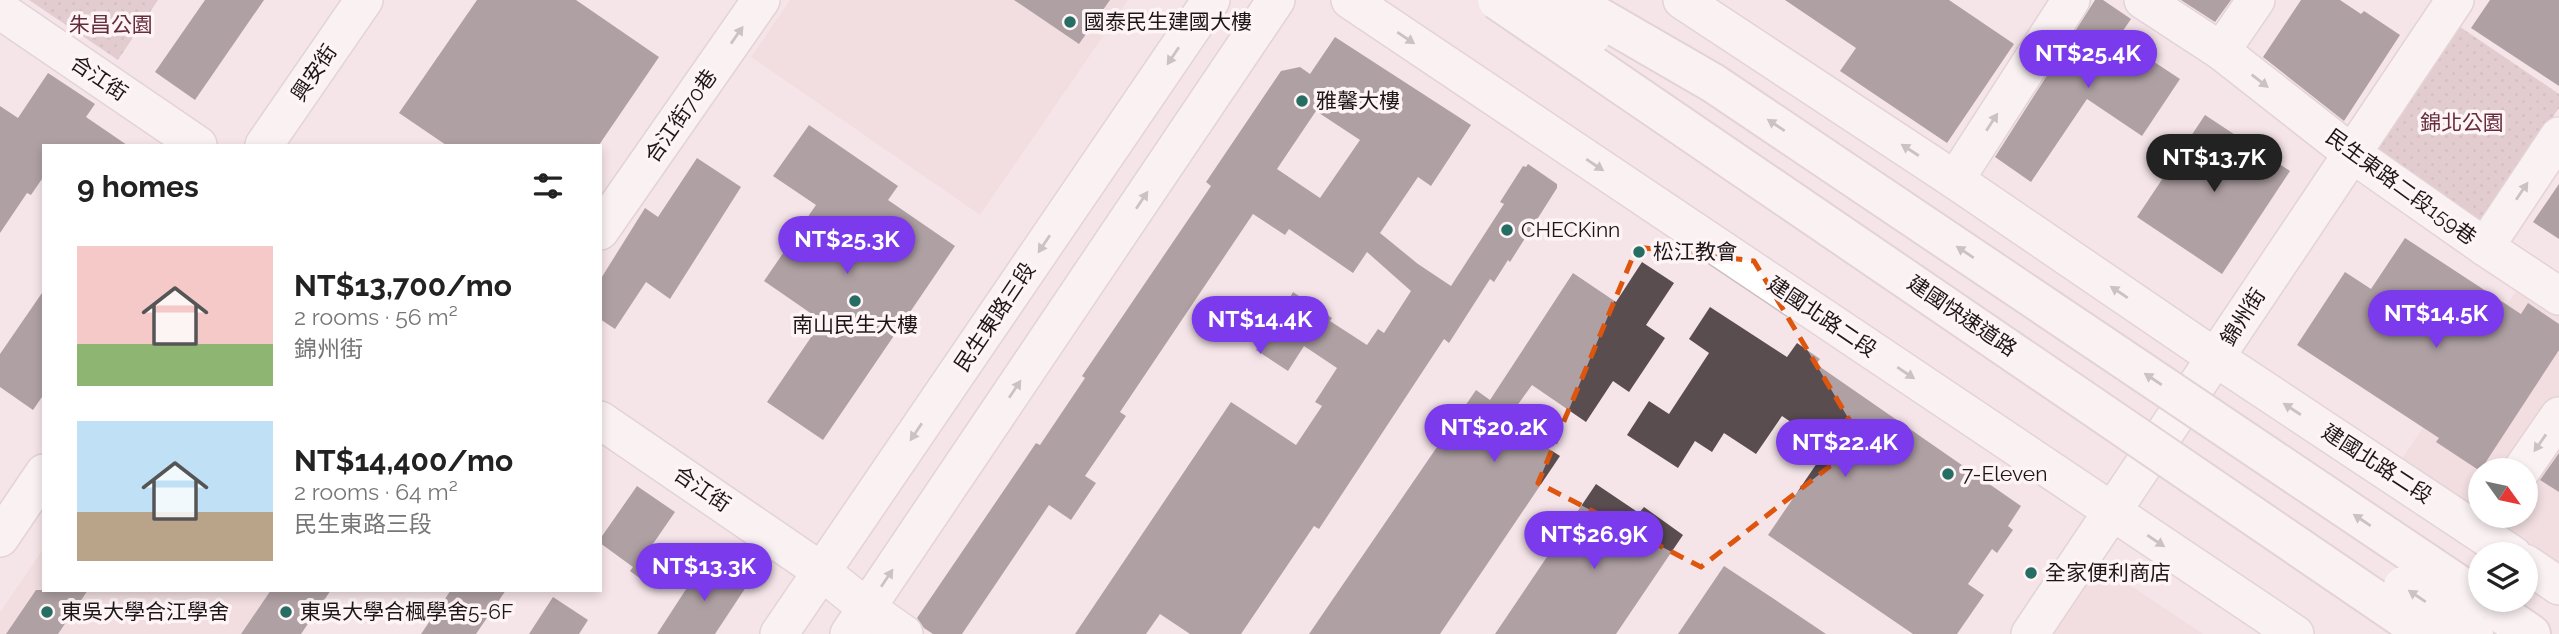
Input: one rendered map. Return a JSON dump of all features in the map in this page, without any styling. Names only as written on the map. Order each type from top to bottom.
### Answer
[{"type":"highway","points":[[1490,0],[1665,136],[2385,634]]},
{"type":"highway","name":"建國快速道路","points":[[1497,0],[2427,634]]},
{"type":"highway","name":"建國快速道路","points":[[1546,0],[1683,103],[2474,634]]},
{"type":"highway","points":[[1570,0],[1713,83],[2468,592]]},
{"type":"highway","points":[[2498,612],[2531,634]]},
{"type":"street","name":"興安街","points":[[265,144],[364,0]]},
{"type":"street","name":"合江街70巷","points":[[602,229],[761,0]]},
{"type":"street","name":"民生東路三段","points":[[779,634],[1211,0]]},
{"type":"street","points":[[858,621],[1276,0]]},
{"type":"street","name":"建國北路二段","points":[[1350,0],[2295,634]]},
{"type":"street","points":[[1955,180],[2071,0]]},
{"type":"street","name":"民生東路二段159巷","points":[[2143,0],[2221,51],[2351,152],[2484,247],[2559,296]]},
{"type":"street","points":[[2221,51],[2256,0]]},
{"type":"street","name":"錦州街","points":[[2031,634],[2455,0]]},
{"type":"street","name":"建國北路二段","points":[[1693,3],[2216,358],[2468,514]]},
{"type":"street","name":"合江街","points":[[0,10],[197,144]]},
{"type":"street","points":[[2484,247],[2559,136]]},
{"type":"street","points":[[2530,458],[2559,416]]},
{"type":"street","name":"合江街","points":[[602,421],[821,571],[858,621],[904,634]]},
{"type":"street","points":[[0,538],[42,476]]},
{"type":"street","name":"建國北路二段","points":[[2488,528],[2501,542]]},
{"type":"street","points":[[2538,572],[2559,586]]},
{"type":"highlighted area","points":[[1637,247],[1754,261],[1862,441],[1701,567],[1538,483]]},
{"type":"shaded area","points":[[790,0],[1128,0],[980,215],[751,57]]},
{"type":"shaded area","points":[[2523,281],[2559,305],[2559,588],[2538,574],[2538,542],[2492,542],[2472,528],[2538,528],[2538,458],[2468,458],[2468,525],[2392,473]]},
{"type":"shaded area","points":[[42,551],[42,592],[324,592],[293,634],[0,634],[0,612]]},
{"type":"shaded area","points":[[2095,562],[2203,634],[2047,634]]},
{"type":"green space","name":"朱昌公園","points":[[29,0],[158,0],[118,60]]},
{"type":"green space","name":"錦北公園","points":[[2447,18],[2559,94],[2559,108],[2479,227],[2360,146]]},
{"type":"building","points":[[205,0],[264,0],[195,100],[155,72]]},
{"type":"building","points":[[477,0],[576,0],[659,57],[600,144],[445,144],[399,113]]},
{"type":"building","name":"國泰民生建國大樓","points":[[1014,0],[1110,0],[1079,44]]},
{"type":"building","points":[[1785,0],[1949,0],[2014,44],[1947,143],[1840,71],[1856,48]]},
{"type":"building","points":[[2095,0],[2103,0],[2131,19],[2118,38],[2180,79],[2142,136],[2087,99],[2031,182],[1995,157]]},
{"type":"building","points":[[2181,0],[2231,0],[2215,22]]},
{"type":"building","points":[[2301,0],[2340,0],[2361,14],[2364,11],[2400,35],[2344,121],[2263,57]]},
{"type":"building","points":[[2490,0],[2559,0],[2559,86],[2471,28]]},
{"type":"building","points":[[1335,37],[1471,125],[1431,186],[1418,177],[1380,233],[1418,264],[1451,286],[1504,204],[1500,202],[1523,166],[1528,164],[1557,184],[1557,188],[1510,262],[1508,260],[1494,282],[1490,279],[1449,343],[1444,339],[1319,529],[1314,526],[1241,634],[1190,634],[1160,614],[1146,634],[1075,634],[1231,402],[1296,445],[1322,406],[1315,402],[1337,368],[1304,346],[1288,371],[1256,350],[1272,325],[1262,318],[1275,299],[1285,306],[1293,292],[1367,345],[1378,329],[1384,333],[1411,291],[1367,252],[1353,273],[1289,229],[1285,235],[1253,214],[1120,412],[1126,416],[1085,476],[1096,483],[1071,520],[1049,505],[962,634],[933,634],[924,628],[917,618],[1036,443],[1040,445],[1085,378],[1082,376],[1211,186],[1206,182],[1281,71],[1300,67],[1310,74]],"holes":[[[1316,111],[1360,140],[1320,198],[1277,169]]]},
{"type":"building","points":[[48,73],[95,104],[86,117],[126,144],[42,144],[42,179],[31,195],[27,193],[0,233],[0,106],[18,118]]},
{"type":"building","points":[[2205,115],[2290,171],[2222,274],[2137,217]]},
{"type":"building","name":"南山民生大樓","points":[[809,125],[898,186],[888,200],[955,246],[823,440],[767,402],[822,321],[764,281],[816,205],[773,176]]},
{"type":"building","points":[[697,158],[741,187],[670,299],[646,282],[615,329],[602,320],[602,277],[645,208],[658,217]]},
{"type":"building","points":[[2559,184],[2559,239],[2533,222]]},
{"type":"building","points":[[2405,238],[2521,314],[2528,303],[2559,324],[2559,350],[2488,458],[2468,458],[2468,463],[2436,442],[2439,438],[2297,345],[2345,272],[2371,289]]},
{"type":"building","points":[[1642,262],[1674,283],[1646,325],[1665,338],[1629,392],[1613,381],[1586,422],[1532,385],[1506,421],[1560,456],[1440,634],[1309,634],[1476,390],[1490,400],[1573,273],[1616,302]]},
{"type":"building","points":[[42,293],[42,397],[33,410],[0,387],[0,354]]},
{"type":"building","points":[[1710,307],[1787,357],[1797,343],[1820,359],[1816,364],[2021,506],[2008,526],[2013,530],[1997,553],[1992,549],[1968,584],[1984,595],[1957,634],[1913,634],[1768,535],[1828,447],[1782,416],[1756,454],[1724,433],[1712,452],[1695,441],[1678,468],[1627,435],[1649,401],[1669,414],[1709,353],[1689,339]]},
{"type":"building","points":[[2559,453],[2559,492],[2540,480]]},
{"type":"building","points":[[1596,484],[1639,513],[1644,507],[1683,535],[1616,634],[1495,634]]},
{"type":"building","points":[[637,486],[675,512],[646,554],[659,562],[649,585],[630,571],[633,567],[602,544],[602,536]]},
{"type":"building","points":[[705,560],[746,587],[715,634],[657,634]]},
{"type":"building","points":[[1724,566],[1771,597],[1826,634],[1678,634]]},
{"type":"building","name":"東吳大學合江學舍","points":[[36,590],[87,592],[58,634],[6,634]]},
{"type":"building","name":"東吳大學合楓學舍5-6F","points":[[270,592],[330,592],[301,634],[241,634]]},
{"type":"building","points":[[450,592],[505,592],[476,634],[421,634]]},
{"type":"building","points":[[553,597],[588,620],[579,634],[529,634]]},
{"type":"place","name":"國泰民生建國大樓","points":[[1070,22]]},
{"type":"place","name":"雅馨大樓","points":[[1302,101]]},
{"type":"place","name":"CHECKinn","points":[[1507,230]]},
{"type":"place","name":"松江教會","points":[[1639,252]]},
{"type":"place","name":"南山民生大樓","points":[[855,301]]},
{"type":"place","name":"7-Eleven","points":[[1948,474]]},
{"type":"place","name":"全家便利商店","points":[[2031,573]]},
{"type":"place","name":"東吳大學合江學舍","points":[[47,612]]},
{"type":"place","name":"東吳大學合楓學舍5-6F","points":[[286,612]]}]
